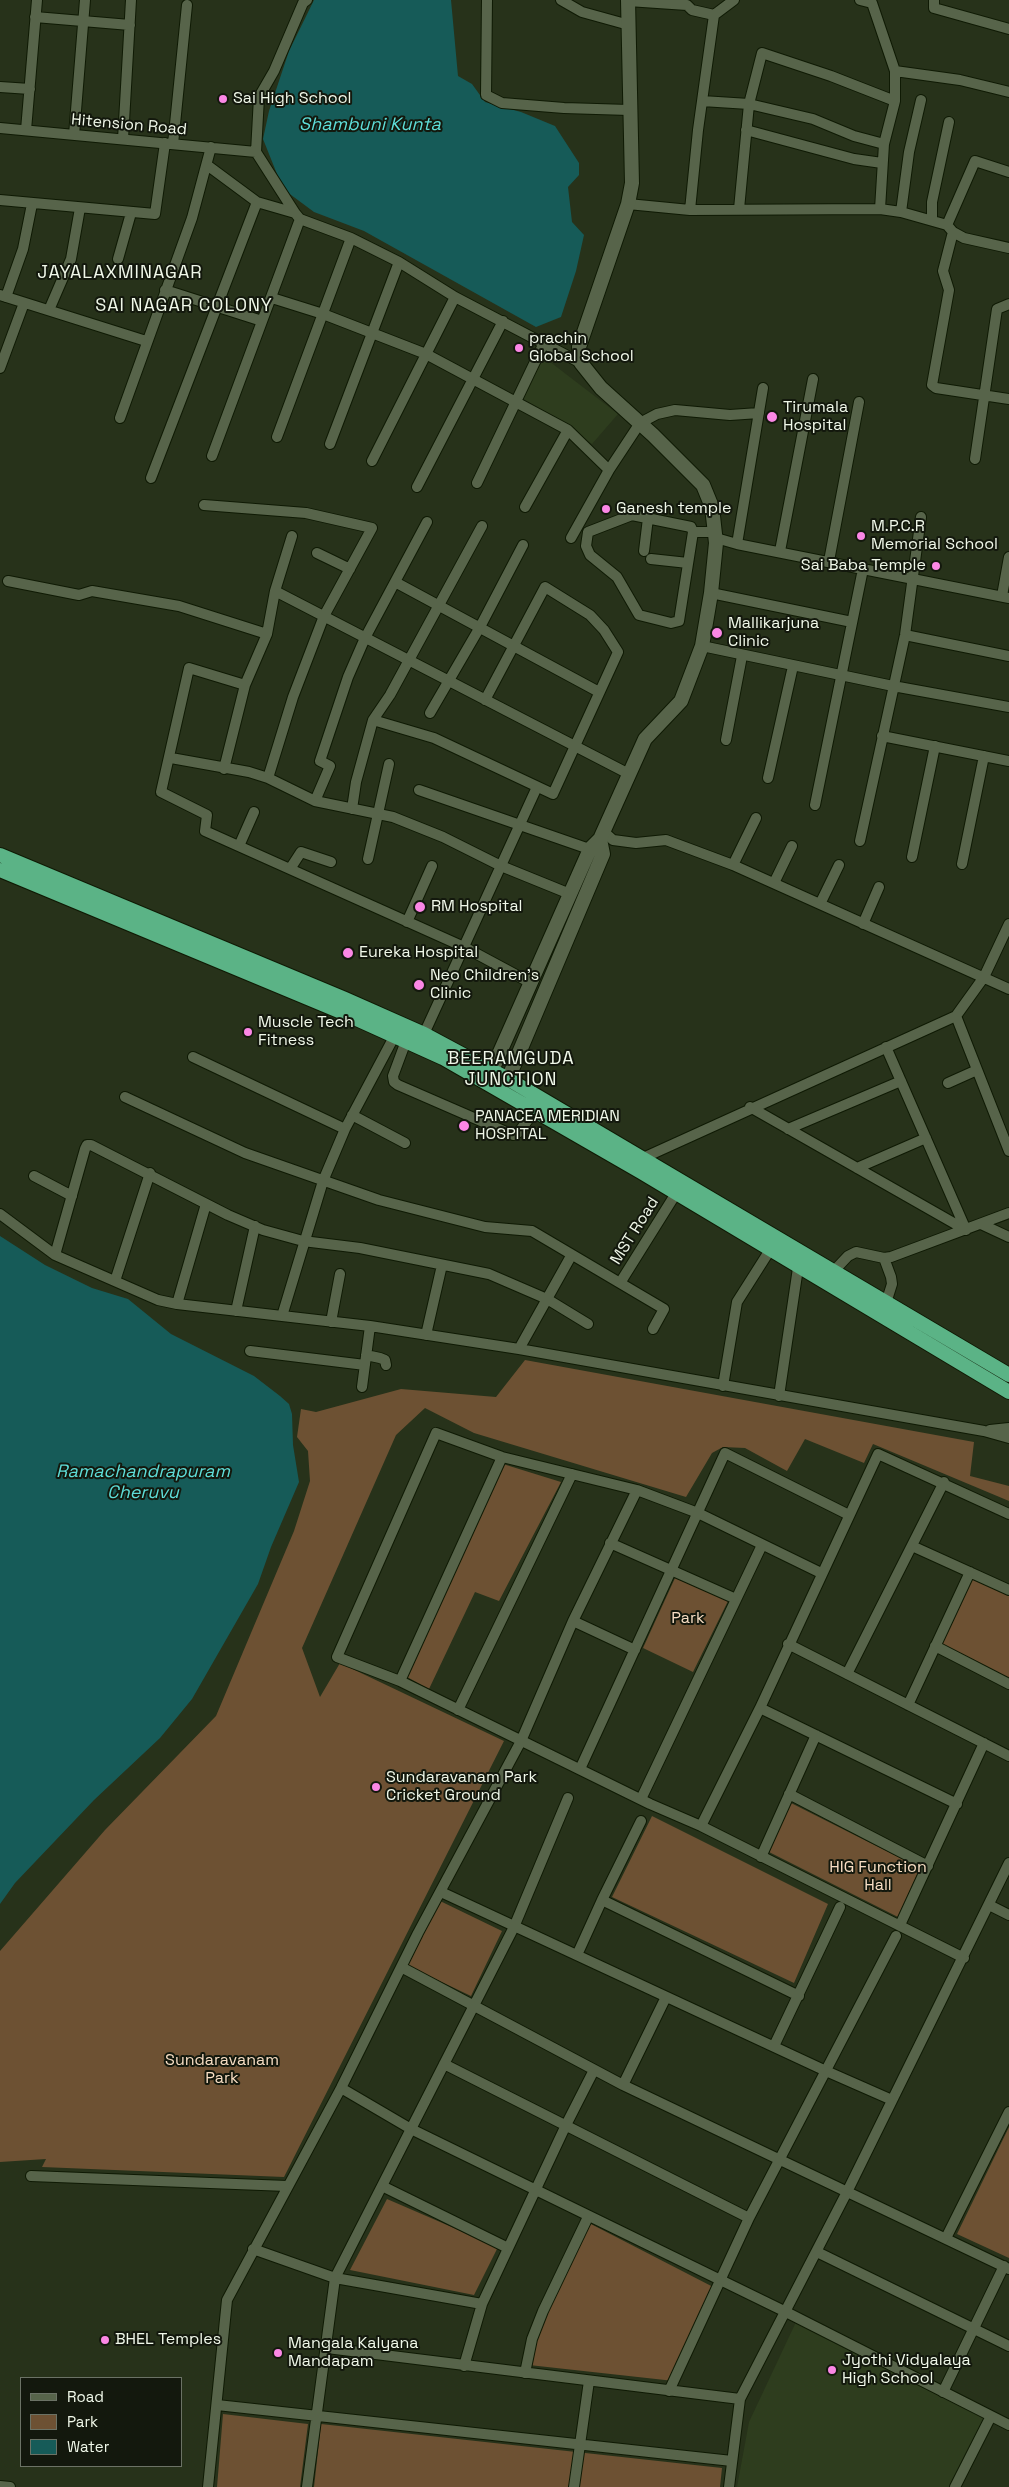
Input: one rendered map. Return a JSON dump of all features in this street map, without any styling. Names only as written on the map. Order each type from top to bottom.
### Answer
[{"type":"highway","points":[[0,855],[257,969],[401,1038],[535,1110],[675,1195],[732,1220]]},
{"type":"highway","points":[[0,870],[424,1034],[508,1078],[643,1158],[752,1232],[886,1303],[1009,1375]]},
{"type":"highway","points":[[752,1232],[770,1250],[798,1268],[1009,1392]]},
{"type":"main road","points":[[492,1070],[590,849],[601,835],[645,739],[681,700],[702,646],[711,593],[715,535],[712,507],[703,485],[640,423],[601,388],[581,362],[579,347],[628,204],[632,183],[628,1]]},
{"type":"main road","points":[[508,1078],[603,854],[601,835]]},
{"type":"street","points":[[26,130],[37,0]]},
{"type":"street","points":[[74,134],[85,0]]},
{"type":"street","points":[[123,139],[131,0]]},
{"type":"street","points":[[212,456],[272,298],[297,216],[256,152],[259,97],[274,71],[303,3],[307,0]]},
{"type":"street","points":[[487,0],[486,95],[502,103],[564,108],[629,110]]},
{"type":"street","points":[[561,0],[582,12],[629,25]]},
{"type":"street","points":[[690,210],[714,15],[734,0]]},
{"type":"street","points":[[860,0],[872,3],[895,71],[895,101],[884,144],[880,210]]},
{"type":"street","points":[[934,0],[934,8],[1009,29]]},
{"type":"street","points":[[628,1],[687,5],[692,10],[714,15]]},
{"type":"street","points":[[0,200],[155,214],[169,144],[187,5]]},
{"type":"street","points":[[35,17],[130,26]]},
{"type":"street","points":[[739,209],[749,104],[762,54],[831,76],[895,101]]},
{"type":"street","points":[[895,71],[960,80],[1009,92]]},
{"type":"street","points":[[0,87],[30,89]]},
{"type":"street","points":[[901,212],[909,152],[921,100]]},
{"type":"street","points":[[702,101],[749,104],[813,119],[854,136],[884,144]]},
{"type":"street","points":[[932,220],[932,202],[949,122]]},
{"type":"street","name":"Hitension Road","points":[[0,128],[256,152]]},
{"type":"street","points":[[746,130],[854,159],[882,163]]},
{"type":"street","points":[[120,418],[146,341],[192,218],[211,147]]},
{"type":"street","points":[[1009,172],[975,161],[950,229],[943,271],[949,290],[932,385],[936,388],[1009,399]]},
{"type":"street","points":[[207,165],[257,202],[351,238],[399,262],[455,297],[581,362]]},
{"type":"street","points":[[151,478],[257,202]]},
{"type":"street","points":[[32,204],[23,249],[3,296],[146,341]]},
{"type":"street","points":[[628,204],[690,210],[880,210],[901,212],[932,220],[964,238],[1009,248]]},
{"type":"street","points":[[49,310],[71,259],[80,208]]},
{"type":"street","points":[[118,259],[131,213]]},
{"type":"street","points":[[277,437],[351,238]]},
{"type":"street","points":[[330,444],[399,262]]},
{"type":"street","points":[[166,290],[262,321]]},
{"type":"street","points":[[372,462],[455,297]]},
{"type":"street","points":[[272,298],[372,332],[426,354],[474,378],[568,430],[610,470]]},
{"type":"street","points":[[0,368],[24,302]]},
{"type":"street","points":[[974,458],[997,309],[1009,304]]},
{"type":"street","points":[[417,488],[503,322]]},
{"type":"street","points":[[477,483],[544,343]]},
{"type":"street","points":[[780,551],[813,379]]},
{"type":"street","points":[[737,544],[763,388]]},
{"type":"street","points":[[830,561],[859,402]]},
{"type":"street","points":[[570,538],[640,423],[657,414],[675,410],[730,415],[760,413]]},
{"type":"street","points":[[524,507],[568,430]]},
{"type":"street","points":[[204,505],[306,513],[372,528],[324,616],[293,697],[268,778]]},
{"type":"street","points":[[632,515],[691,527],[693,532],[680,621],[671,623],[639,615],[617,577],[590,555],[586,546],[588,532],[632,515]]},
{"type":"street","points":[[860,841],[904,635],[914,579],[921,517]]},
{"type":"street","points":[[644,551],[648,518]]},
{"type":"street","points":[[316,801],[330,766],[320,761],[348,677],[365,638],[427,522]]},
{"type":"street","points":[[352,809],[356,782],[373,720],[482,526]]},
{"type":"street","points":[[693,532],[715,535],[737,544],[1006,597],[1009,557]]},
{"type":"street","points":[[224,769],[244,686],[267,634],[276,591],[292,536]]},
{"type":"street","points":[[430,712],[447,680],[480,627],[523,545]]},
{"type":"street","points":[[317,553],[350,569]]},
{"type":"street","points":[[651,559],[688,563]]},
{"type":"street","points":[[815,805],[863,569]]},
{"type":"street","points":[[8,581],[79,595],[92,591],[179,606],[267,634]]},
{"type":"street","points":[[395,582],[599,692]]},
{"type":"street","points":[[373,720],[434,738],[553,794],[573,746],[618,652],[604,630],[590,615],[545,587],[486,700]]},
{"type":"street","points":[[276,591],[629,774]]},
{"type":"street","points":[[711,593],[852,622]]},
{"type":"street","points":[[904,635],[1009,656]]},
{"type":"street","points":[[702,646],[841,676],[1009,707]]},
{"type":"street","points":[[726,740],[742,656]]},
{"type":"street","points":[[768,778],[793,666]]},
{"type":"street","points":[[244,686],[189,668],[171,758],[161,792],[207,815],[205,831],[464,947],[531,983]]},
{"type":"street","points":[[882,736],[1009,761]]},
{"type":"street","points":[[912,856],[935,746]]},
{"type":"street","points":[[962,864],[984,756]]},
{"type":"street","points":[[171,758],[249,772],[268,778],[316,801],[393,817],[443,837],[501,866],[570,894]]},
{"type":"street","points":[[368,859],[389,764]]},
{"type":"street","points":[[424,1034],[537,787]]},
{"type":"street","points":[[419,790],[603,854]]},
{"type":"street","points":[[239,846],[254,812]]},
{"type":"street","points":[[733,865],[756,818]]},
{"type":"street","points":[[601,835],[613,840],[636,844],[666,840],[733,865],[1009,989]]},
{"type":"street","points":[[774,883],[792,846]]},
{"type":"street","points":[[290,870],[301,852],[331,862]]},
{"type":"street","points":[[820,904],[839,865]]},
{"type":"street","points":[[407,922],[432,866]]},
{"type":"street","points":[[863,924],[879,887]]},
{"type":"street","points":[[643,1158],[750,1107],[956,1016],[984,977],[1009,924]]},
{"type":"street","points":[[956,1016],[1009,1150]]},
{"type":"street","points":[[401,1038],[393,1076],[394,1082],[398,1085],[513,1136],[519,1132],[535,1110]]},
{"type":"street","points":[[282,1316],[303,1241],[323,1181],[345,1129],[401,1038]]},
{"type":"street","points":[[886,1047],[966,1230]]},
{"type":"street","points":[[193,1057],[345,1129]]},
{"type":"street","points":[[948,1082],[977,1070]]},
{"type":"street","points":[[788,1129],[901,1082]]},
{"type":"street","points":[[124,1097],[245,1154],[379,1200],[485,1227],[532,1231],[571,1256],[664,1309],[653,1329]]},
{"type":"street","points":[[750,1107],[966,1230]]},
{"type":"street","points":[[352,1115],[405,1143]]},
{"type":"street","points":[[857,1168],[926,1138]]},
{"type":"street","points":[[55,1255],[87,1145],[150,1173],[206,1204],[255,1226],[303,1241],[360,1248],[489,1274],[547,1299],[588,1324]]},
{"type":"street","points":[[115,1281],[150,1173]]},
{"type":"street","points":[[34,1176],[72,1196]]},
{"type":"street","name":"MST Road","points":[[620,1283],[675,1195]]},
{"type":"street","points":[[177,1304],[206,1204]]},
{"type":"street","points":[[0,1214],[55,1255],[158,1300],[177,1304],[370,1326],[519,1349],[984,1431],[1009,1438]]},
{"type":"street","points":[[832,1273],[848,1256],[856,1252],[884,1258],[1009,1214]]},
{"type":"street","points":[[981,1224],[1009,1237]]},
{"type":"street","points":[[236,1311],[255,1226]]},
{"type":"street","points":[[723,1386],[737,1302],[770,1250]]},
{"type":"street","points":[[519,1349],[571,1256]]},
{"type":"street","points":[[884,1258],[892,1284],[886,1303]]},
{"type":"street","points":[[426,1335],[442,1265]]},
{"type":"street","points":[[779,1396],[798,1268]]},
{"type":"street","points":[[331,1322],[340,1274]]},
{"type":"street","points":[[362,1387],[370,1326]]},
{"type":"street","points":[[250,1351],[366,1360],[380,1358],[384,1360],[386,1366]]},
{"type":"street","points":[[984,1431],[1009,1428]]},
{"type":"street","points":[[821,1573],[698,1513],[637,1490],[502,1457],[436,1433],[337,1657],[400,1681],[580,1770],[701,1826],[964,1958]]},
{"type":"street","points":[[580,1770],[725,1453],[848,1515]]},
{"type":"street","points":[[701,1826],[760,1708],[788,1644],[878,1454],[944,1482],[1009,1514]]},
{"type":"street","points":[[400,1681],[502,1457]]},
{"type":"street","points":[[458,1710],[572,1474]]},
{"type":"street","points":[[847,1674],[944,1482]]},
{"type":"street","points":[[208,2487],[227,2300],[341,2088],[401,1967],[521,1741],[573,1621],[637,1490]]},
{"type":"street","points":[[610,1543],[736,1599]]},
{"type":"street","points":[[641,1799],[762,1545]]},
{"type":"street","points":[[912,1546],[1009,1590]]},
{"type":"street","points":[[908,1705],[970,1572]]},
{"type":"street","points":[[573,1621],[635,1650]]},
{"type":"street","points":[[788,1644],[1009,1756]]},
{"type":"street","points":[[935,1646],[1009,1684]]},
{"type":"street","points":[[760,1708],[957,1804]]},
{"type":"street","points":[[760,1857],[816,1735]]},
{"type":"street","points":[[900,1925],[984,1744]]},
{"type":"street","points":[[789,1794],[928,1866]]},
{"type":"street","points":[[307,2487],[327,2348],[334,2278],[514,1927],[568,1798]]},
{"type":"street","points":[[577,1956],[641,1821]]},
{"type":"street","points":[[729,2487],[740,2399],[817,2252],[964,1958],[1009,1863]]},
{"type":"street","points":[[441,1892],[892,2100]]},
{"type":"street","points":[[602,1900],[799,1996]]},
{"type":"street","points":[[989,1905],[1009,1915]]},
{"type":"street","points":[[774,2046],[840,1907]]},
{"type":"street","points":[[669,2392],[750,2218],[896,1936]]},
{"type":"street","points":[[401,1967],[623,2085],[848,2190],[1006,2267],[973,2329],[943,2392]]},
{"type":"street","points":[[623,2085],[666,1997]]},
{"type":"street","points":[[444,2064],[750,2218]]},
{"type":"street","points":[[464,2366],[482,2304],[566,2125],[594,2070]]},
{"type":"street","points":[[341,2088],[411,2129],[786,2312],[1009,2425]]},
{"type":"street","points":[[946,2238],[1009,2112]]},
{"type":"street","points":[[31,2176],[287,2186]]},
{"type":"street","points":[[382,2186],[508,2248]]},
{"type":"street","points":[[525,2373],[532,2339],[543,2311],[588,2217]]},
{"type":"street","points":[[253,2249],[334,2278],[482,2304]]},
{"type":"street","points":[[817,2252],[1009,2346]]},
{"type":"street","points":[[327,2348],[669,2392],[740,2399]]},
{"type":"street","points":[[574,2487],[589,2381]]},
{"type":"street","points":[[217,2405],[732,2461]]},
{"type":"street","points":[[955,2487],[991,2416]]},
{"type":"street","points":[[0,2486],[10,2487]]},
{"type":"shaded area","points":[[545,358],[618,414],[592,444],[559,419],[518,396]]},
{"type":"shaded area","name":"Jyothi Vidyalaya High School","points":[[796,2322],[985,2417],[950,2487],[737,2487],[749,2422]]},
{"type":"green space","name":"Sundaravanam Park","points":[[525,1360],[974,1442],[970,1476],[1009,1486],[1009,1501],[873,1444],[864,1463],[805,1439],[787,1471],[745,1448],[723,1447],[712,1453],[686,1497],[474,1433],[425,1408],[396,1435],[302,1648],[320,1697],[340,1663],[504,1741],[284,2177],[42,2167],[46,2159],[0,2162],[0,1951],[105,1830],[216,1716],[294,1531],[310,1481],[308,1451],[297,1437],[301,1409],[316,1412],[401,1389],[496,1397]]},
{"type":"green space","points":[[503,1464],[561,1482],[499,1601],[475,1592],[429,1689],[407,1677]]},
{"type":"green space","name":"Park","points":[[675,1578],[728,1601],[693,1672],[643,1648]]},
{"type":"green space","points":[[972,1579],[1009,1595],[1009,1678],[941,1644]]},
{"type":"green space","name":"HIG Function Hall","points":[[791,1803],[920,1868],[898,1917],[769,1852]]},
{"type":"green space","points":[[652,1816],[828,1904],[794,1983],[612,1897]]},
{"type":"green space","points":[[438,1900],[502,1931],[471,1996],[406,1965]]},
{"type":"green space","points":[[1009,2127],[1009,2258],[957,2234]]},
{"type":"green space","points":[[387,2199],[498,2247],[474,2295],[350,2270]]},
{"type":"green space","points":[[589,2223],[719,2290],[674,2381],[529,2365],[537,2330]]},
{"type":"green space","points":[[223,2414],[308,2424],[300,2487],[217,2487]]},
{"type":"green space","points":[[321,2424],[722,2468],[720,2487],[314,2487]]},
{"type":"water","name":"Shambuni Kunta","points":[[314,0],[451,0],[458,76],[472,84],[485,102],[521,112],[555,126],[579,163],[579,175],[568,187],[572,222],[584,235],[576,271],[561,317],[536,327],[364,231],[314,212],[283,189],[263,139],[269,111],[289,51]]},
{"type":"water","name":"Ramachandrapuram Cheruvu","points":[[0,1236],[45,1265],[92,1288],[128,1299],[171,1334],[254,1376],[280,1396],[289,1404],[292,1414],[293,1445],[299,1482],[271,1547],[258,1584],[192,1699],[160,1738],[94,1800],[15,1883],[0,1904]]},
{"type":"place","name":"Sai High School","points":[[223,99]]},
{"type":"place","name":"prachin Global School","points":[[519,348]]},
{"type":"place","name":"Tirumala Hospital","points":[[772,417]]},
{"type":"place","name":"Ganesh temple","points":[[606,509]]},
{"type":"place","name":"M.P.C.R Memorial School","points":[[861,536]]},
{"type":"place","name":"Sai Baba Temple","points":[[936,566]]},
{"type":"place","name":"Mallikarjuna Clinic","points":[[717,633]]},
{"type":"place","name":"RM Hospital","points":[[420,907]]},
{"type":"place","name":"Eureka Hospital","points":[[348,953]]},
{"type":"place","name":"Neo Children's Clinic","points":[[419,985]]},
{"type":"place","name":"Muscle Tech Fitness","points":[[248,1032]]},
{"type":"place","name":"PANACEA MERIDIAN HOSPITAL","points":[[464,1126]]},
{"type":"place","name":"Sundaravanam Park Cricket Ground","points":[[376,1787]]},
{"type":"place","name":"BHEL Temples","points":[[105,2340]]},
{"type":"place","name":"Mangala Kalyana Mandapam","points":[[278,2353]]},
{"type":"place","name":"Jyothi Vidyalaya High School","points":[[832,2370]]},
{"type":"district","name":"JAYALAXMINAGAR","points":[[120,273]]},
{"type":"district","name":"SAI NAGAR COLONY","points":[[184,306]]},
{"type":"district","name":"BEERAMGUDA JUNCTION","points":[[511,1069]]}]
